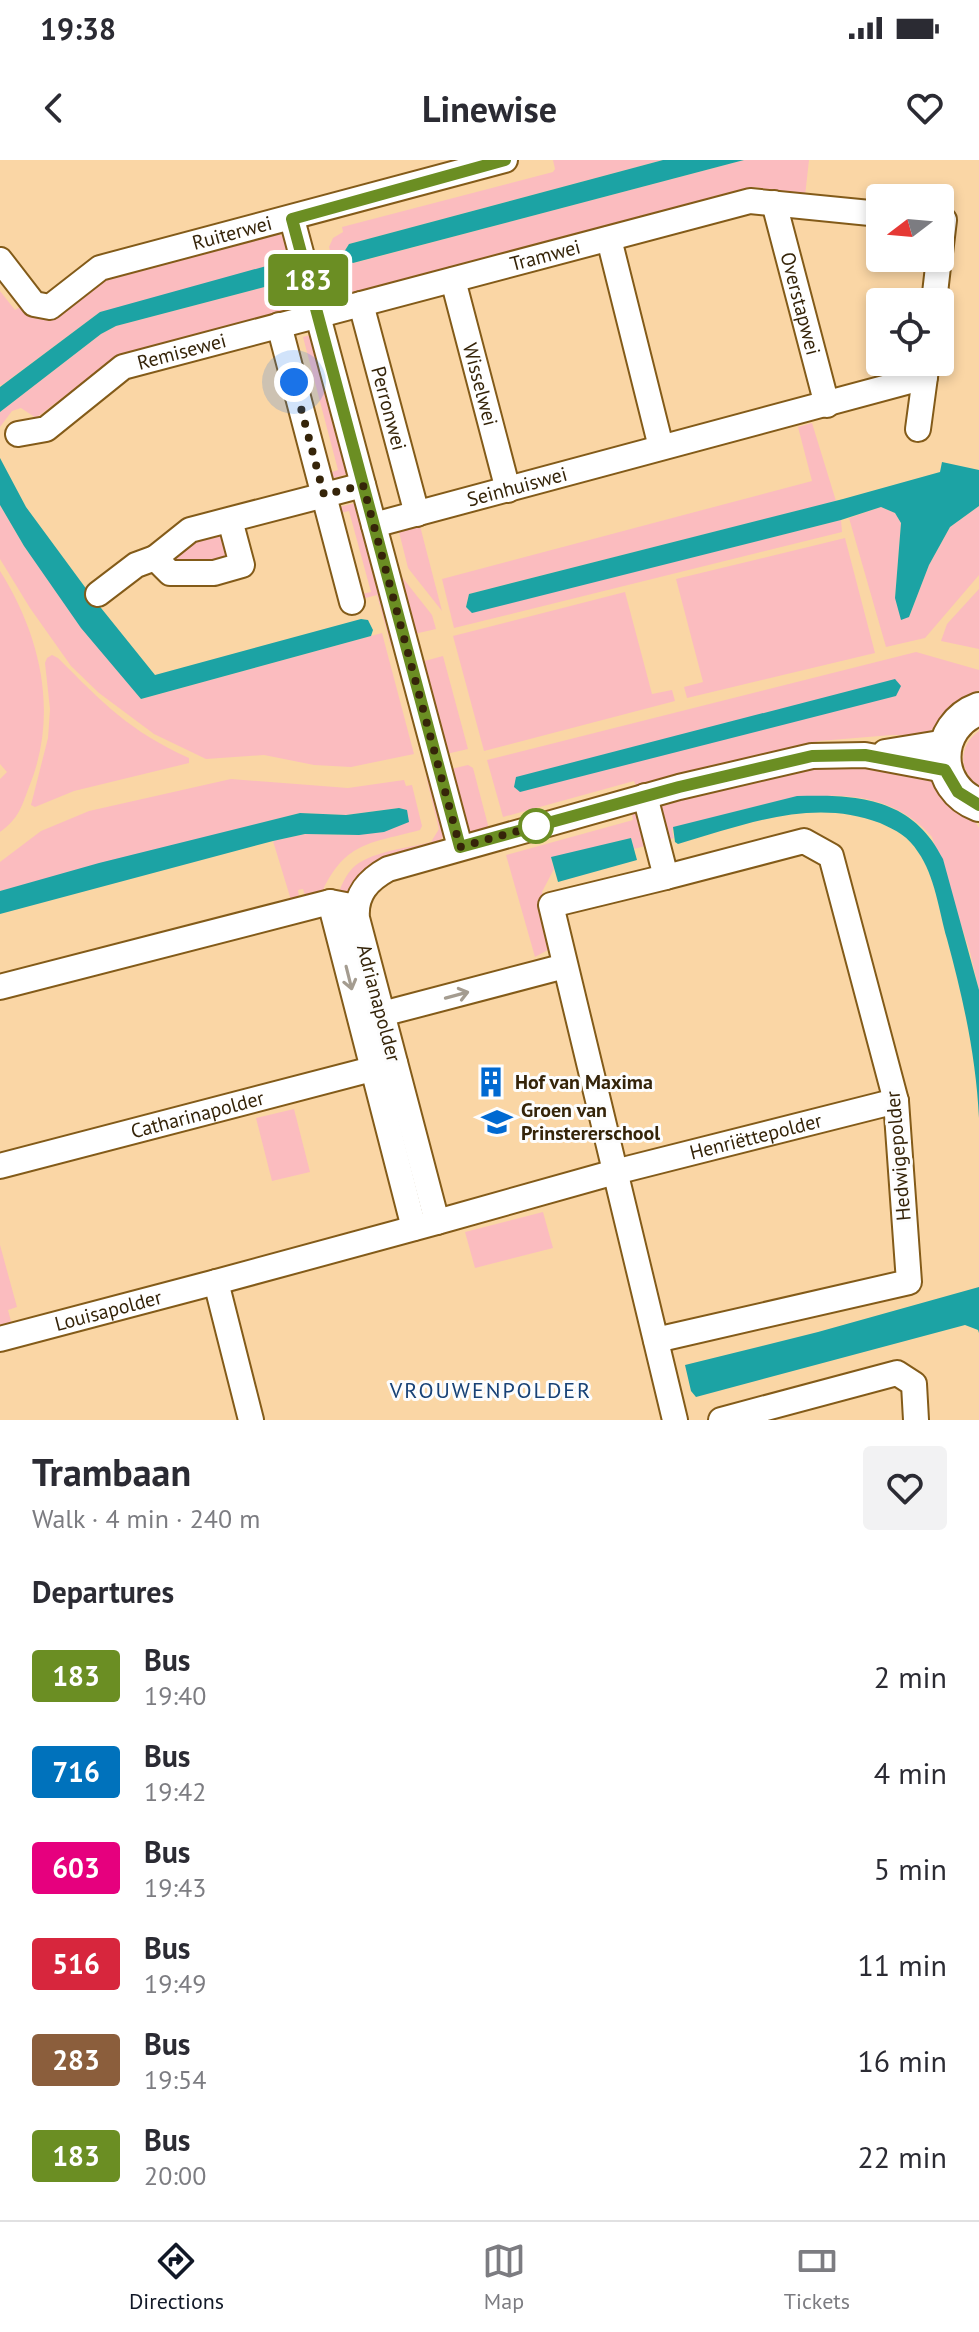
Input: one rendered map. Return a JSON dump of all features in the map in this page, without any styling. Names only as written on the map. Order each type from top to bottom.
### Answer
[{"type":"main road","points":[[979,709],[958,721],[946,756],[958,792],[979,805]]},
{"type":"street","name":"Ruiterwei","points":[[0,260],[34,304],[50,307],[100,268],[505,160]]},
{"type":"street","name":"Tramwei","points":[[317,315],[750,201],[866,213]]},
{"type":"street","name":"Overstapwei","points":[[774,203],[827,405]]},
{"type":"street","points":[[292,219],[460,847]]},
{"type":"street","points":[[609,239],[661,447]]},
{"type":"street","name":"Wisselwei","points":[[453,280],[508,490]]},
{"type":"street","name":"Perronwei","points":[[361,304],[417,514]]},
{"type":"street","name":"Remisewei","points":[[18,434],[46,429],[123,367],[317,315]]},
{"type":"street","points":[[279,325],[352,602]]},
{"type":"street","name":"Seinhuiswei","points":[[374,525],[827,405],[907,376]]},
{"type":"street","points":[[918,429],[925,376]]},
{"type":"street","points":[[98,594],[136,565],[155,558],[190,530],[363,485]]},
{"type":"street","points":[[155,558],[170,573],[214,573],[242,565],[230,520]]},
{"type":"street","points":[[0,987],[330,902],[356,907],[363,889],[373,877],[388,869],[645,796],[812,756],[946,756]]},
{"type":"street","points":[[645,796],[666,877]]},
{"type":"street","name":"Hedwigepolder","points":[[615,1172],[551,905],[804,841],[831,856],[896,1101],[909,1282],[656,1340]]},
{"type":"street","name":"Adrianapolder","points":[[330,902],[383,1066],[426,1225]]},
{"type":"street","name":"Adrianapolder","points":[[356,907],[382,1014],[383,1066]]},
{"type":"street","points":[[382,1014],[565,966]]},
{"type":"street","name":"Catharinapolder","points":[[0,1166],[383,1066]]},
{"type":"street","name":"Henriëttepolder","points":[[615,1172],[896,1101]]},
{"type":"street","points":[[251,1420],[216,1282],[615,1172],[675,1420]]},
{"type":"street","name":"Louisapolder","points":[[0,1339],[216,1282]]},
{"type":"street","points":[[721,1420],[897,1373],[914,1384],[916,1420]]},
{"type":"shaded area","points":[[553,160],[663,160],[349,244],[344,252],[354,263],[744,160],[809,160],[805,196],[783,196],[756,187],[344,302],[329,247],[333,238],[343,232],[342,227],[553,172]]},
{"type":"shaded area","points":[[278,234],[288,239],[298,309],[261,324],[259,317],[118,355],[36,418],[21,408],[12,411],[0,427],[0,412],[101,334],[116,326],[276,284],[278,278],[100,312],[2,385],[0,291],[15,310],[103,273],[117,276]]},
{"type":"shaded area","points":[[314,334],[351,473],[327,480],[325,474],[338,470],[303,337]]},
{"type":"shaded area","points":[[812,423],[836,501],[469,594],[466,607],[473,612],[841,520],[842,532],[454,628],[442,579],[812,481],[798,427]]},
{"type":"shaded area","points":[[359,502],[396,644],[391,646],[377,595],[358,600],[357,595],[371,592],[349,511],[336,514],[335,508]]},
{"type":"shaded area","points":[[0,505],[24,546],[141,699],[382,633],[414,754],[351,767],[314,765],[264,755],[206,759],[154,734],[99,693],[71,666],[30,608],[0,559]]},
{"type":"shaded area","points":[[979,506],[979,575],[925,638],[886,647],[849,518],[881,507],[895,513],[901,523],[895,598],[909,617],[929,565],[950,527]]},
{"type":"shaded area","points":[[420,526],[442,611],[408,568],[399,532]]},
{"type":"shaded area","points":[[225,528],[232,553],[223,564],[174,561],[173,550]]},
{"type":"shaded area","points":[[845,538],[875,653],[687,698],[684,687],[703,682],[676,579]]},
{"type":"shaded area","points":[[0,571],[26,622],[35,649],[44,704],[43,732],[29,787],[15,817],[0,832],[0,779],[7,772],[0,764]]},
{"type":"shaded area","points":[[398,572],[432,615],[436,629],[410,635]]},
{"type":"shaded area","points":[[979,589],[979,649],[941,641],[947,624]]},
{"type":"shaded area","points":[[625,592],[652,694],[672,690],[675,701],[484,751],[453,636]]},
{"type":"shaded area","points":[[916,652],[979,670],[979,690],[947,710],[935,728],[920,735],[819,741],[638,791],[634,781],[503,817],[487,760]]},
{"type":"shaded area","points":[[52,655],[118,715],[189,758],[189,763],[74,791],[35,807],[31,805],[48,738],[50,709],[45,663]]},
{"type":"shaded area","points":[[443,656],[468,749],[442,755],[421,662]]},
{"type":"shaded area","points":[[979,731],[979,786],[967,773],[963,758],[967,744]]},
{"type":"shaded area","points":[[815,762],[844,762],[936,780],[950,799],[975,821],[979,828],[979,990],[970,952],[932,837],[905,814],[875,801],[842,796],[807,797],[737,811],[672,830],[674,838],[634,849],[631,838],[551,858],[554,869],[542,892],[555,946],[535,957],[506,855],[633,820],[631,809]]},
{"type":"shaded area","points":[[468,765],[473,768],[489,829],[476,833],[468,830],[447,770]]},
{"type":"shaded area","points":[[431,774],[445,827],[438,844],[353,896],[336,899],[349,872],[364,860],[431,842],[439,829],[426,776]]},
{"type":"shaded area","points":[[231,779],[348,788],[404,780],[406,786],[412,785],[422,826],[420,830],[362,846],[341,862],[323,890],[305,896],[303,889],[298,890],[299,897],[291,900],[273,841],[305,834],[359,835],[399,808],[346,815],[300,813],[0,891],[0,862],[41,831],[89,811]]},
{"type":"shaded area","points":[[294,1109],[310,1172],[272,1181],[256,1118]]},
{"type":"shaded area","points":[[543,1212],[553,1248],[475,1268],[465,1232]]},
{"type":"shaded area","points":[[0,1245],[17,1307],[8,1310],[13,1329],[0,1332]]},
{"type":"water","points":[[663,160],[744,160],[353,263],[347,260],[344,252],[349,244]]},
{"type":"water","points":[[270,265],[276,268],[276,284],[116,326],[101,334],[0,412],[0,387],[100,312]]},
{"type":"water","points":[[0,458],[26,507],[155,675],[361,619],[368,620],[373,630],[371,636],[141,699],[81,628],[24,546],[0,505]]},
{"type":"water","points":[[942,462],[979,470],[979,506],[950,527],[929,565],[909,617],[901,620],[895,598],[901,523],[895,513],[881,507],[841,520],[472,613],[466,607],[469,594],[940,472]]},
{"type":"water","points":[[895,679],[901,686],[896,696],[520,792],[514,787],[516,777]]},
{"type":"water","points":[[797,796],[841,796],[882,804],[916,823],[931,839],[943,859],[979,990],[979,1118],[968,1027],[936,894],[924,861],[906,838],[880,823],[855,816],[804,813],[753,822],[678,844],[675,842],[673,827]]},
{"type":"water","points":[[399,808],[407,810],[409,822],[384,832],[305,834],[0,914],[0,891],[99,863],[300,813],[346,815]]},
{"type":"water","points":[[631,838],[637,860],[558,882],[551,857]]},
{"type":"water","points":[[979,1287],[979,1333],[965,1325],[696,1397],[691,1391],[685,1365]]},
{"type":"bus line","name":"183","points":[[505,160],[292,219],[460,847],[679,787],[812,756],[865,755],[945,770],[952,786],[964,798],[979,805]]},
{"type":"place","name":"Hof van Maxima","points":[[491,1082]]},
{"type":"place","name":"Groen van Prinstererschool","points":[[497,1122]]},
{"type":"district","name":"VROUWENPOLDER","points":[[491,1390]]},
{"type":"route","points":[[294,382],[324,495],[363,485],[460,847],[536,826]]}]
